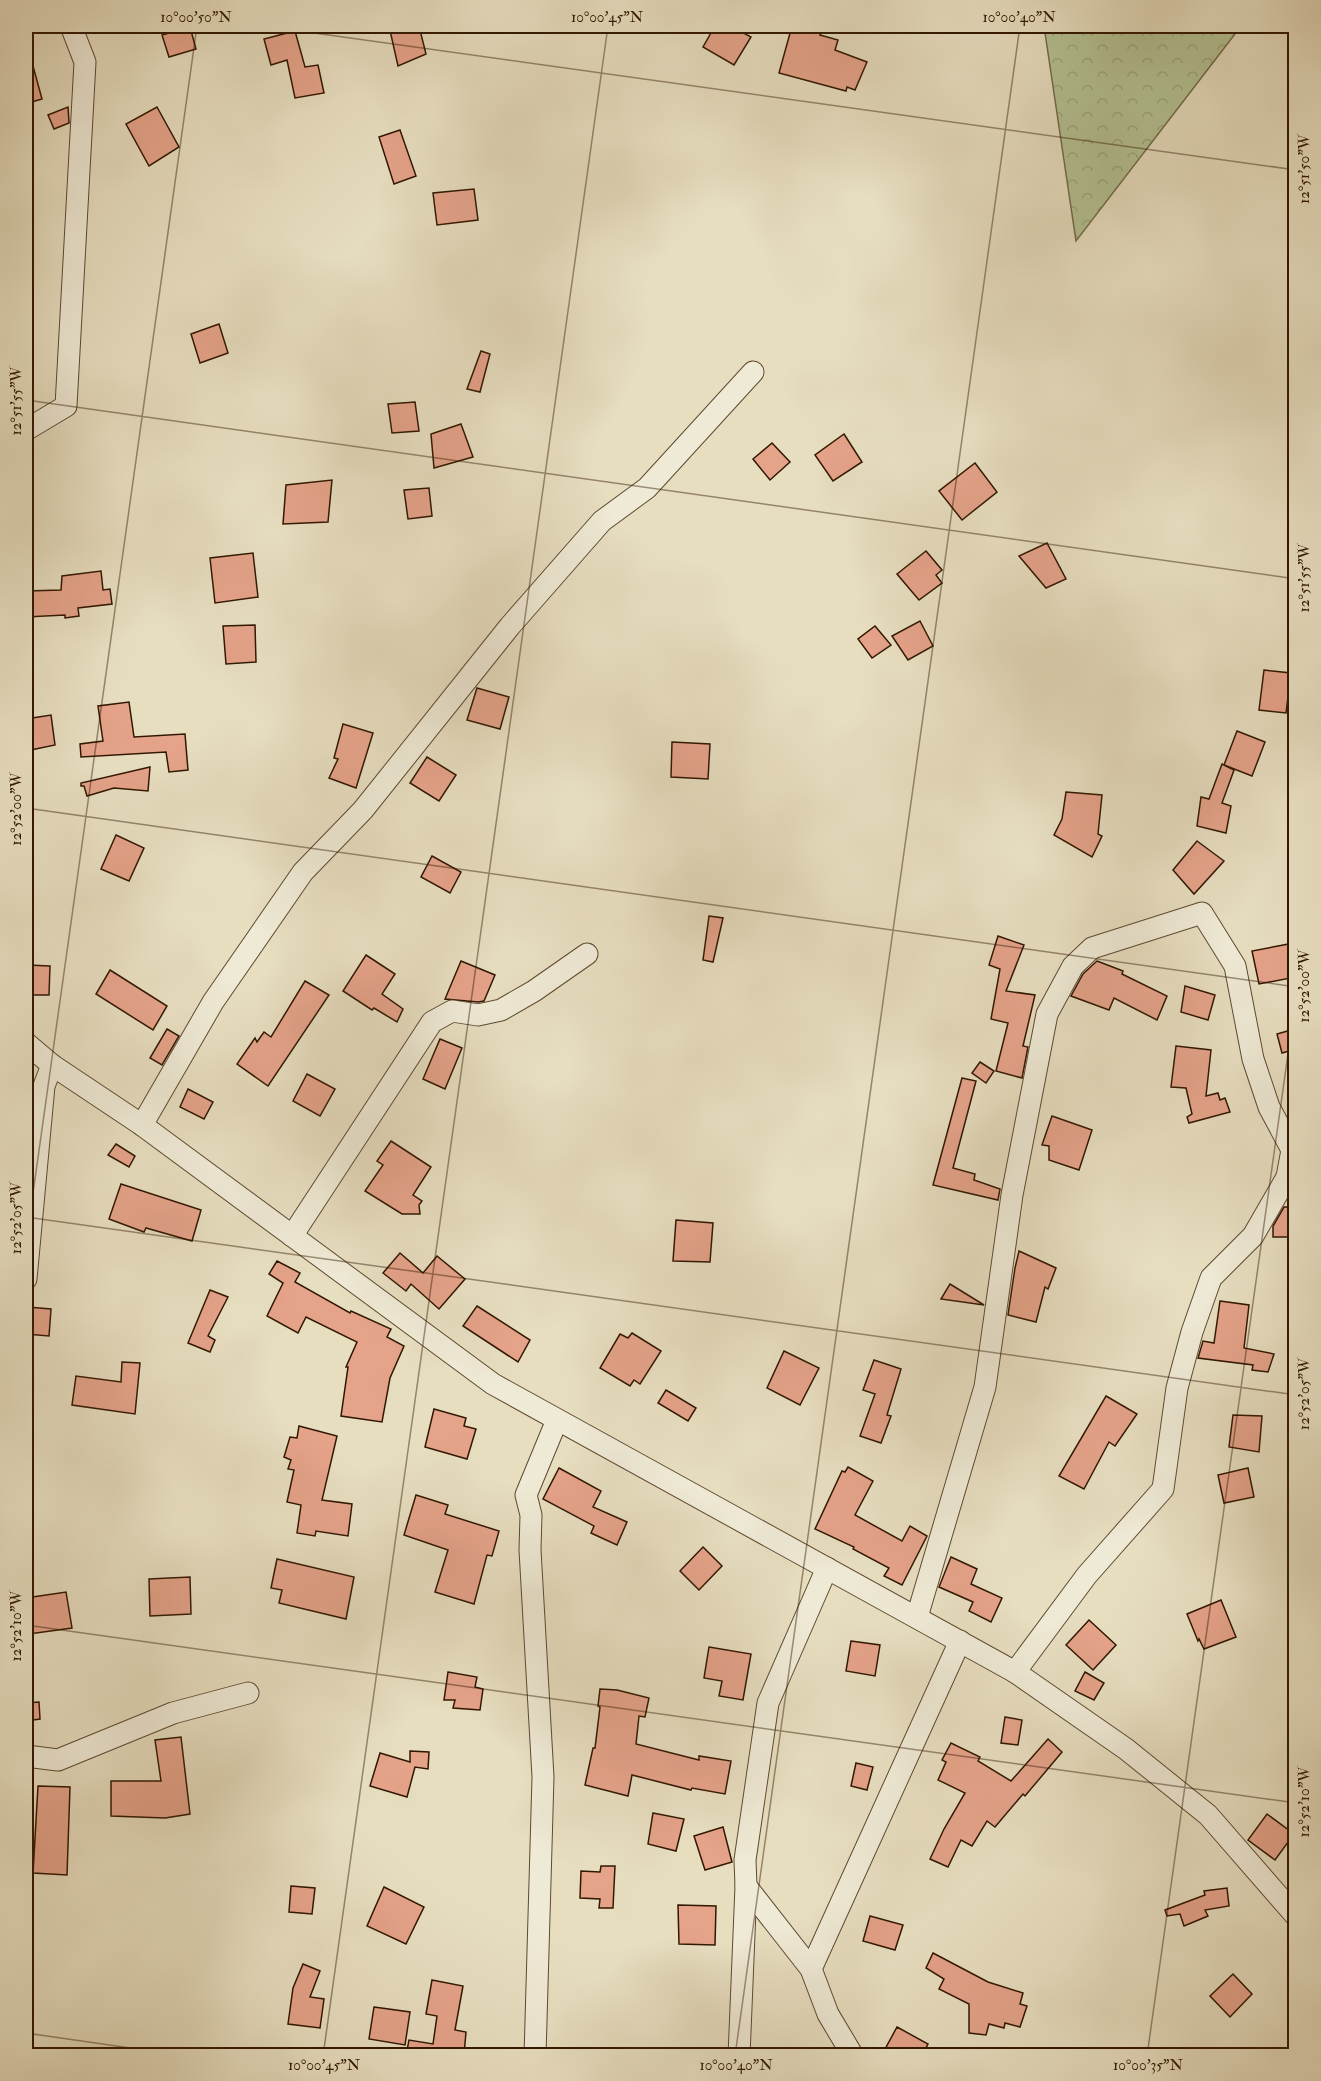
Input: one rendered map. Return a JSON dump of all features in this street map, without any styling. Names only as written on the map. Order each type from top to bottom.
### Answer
[{"type":"street","points":[[26,430],[66,406],[85,62],[71,26]]},
{"type":"street","points":[[142,1125],[213,1002],[303,872],[363,810],[510,626],[602,521],[647,488],[753,372]]},
{"type":"street","points":[[917,1617],[985,1387],[1012,1195],[1047,1014],[1073,966],[1092,948],[1202,913],[1235,966],[1253,1059],[1269,1107],[1292,1150],[1287,1177],[1253,1236],[1211,1278],[1192,1332],[1177,1388],[1163,1489],[1087,1575],[1015,1672]]},
{"type":"street","points":[[292,1236],[432,1022],[452,1011],[478,1015],[501,1010],[534,991],[587,954]]},
{"type":"street","points":[[26,1043],[52,1065],[142,1125],[493,1384],[1015,1672],[1126,1749],[1208,1815],[1296,1916]]},
{"type":"street","points":[[26,1279],[44,1086],[52,1065]]},
{"type":"street","points":[[536,2055],[543,1777],[530,1550],[531,1515],[526,1495],[558,1420]]},
{"type":"street","points":[[739,2055],[745,1860],[768,1703],[828,1568]]},
{"type":"street","points":[[811,1969],[960,1641]]},
{"type":"street","points":[[26,1756],[58,1760],[173,1713],[248,1693]]},
{"type":"street","points":[[746,1886],[811,1969],[828,2014],[853,2055]]},
{"type":"green space","points":[[1044,26],[1229,26],[1235,34],[1076,241]]},
{"type":"building","points":[[389,26],[419,26],[426,54],[398,66]]},
{"type":"building","points":[[715,26],[731,26],[751,37],[734,65],[703,47]]},
{"type":"building","points":[[792,26],[825,26],[820,35],[838,40],[835,50],[867,62],[855,90],[847,87],[846,91],[779,73]]},
{"type":"building","points":[[190,27],[196,49],[169,57],[162,35]]},
{"type":"building","points":[[295,31],[305,67],[318,65],[324,93],[295,98],[287,60],[271,65],[264,39]]},
{"type":"building","points":[[30,55],[42,99],[28,103],[26,56]]},
{"type":"building","points":[[68,107],[69,123],[54,129],[48,115]]},
{"type":"building","points":[[157,107],[179,147],[149,166],[126,124]]},
{"type":"building","points":[[400,130],[416,176],[394,184],[379,137]]},
{"type":"building","points":[[474,189],[478,220],[437,225],[433,193]]},
{"type":"building","points":[[219,324],[228,353],[200,363],[191,334]]},
{"type":"building","points":[[481,351],[490,354],[480,392],[467,389]]},
{"type":"building","points":[[415,402],[419,431],[392,433],[388,404]]},
{"type":"building","points":[[461,424],[473,457],[434,468],[431,434]]},
{"type":"building","points":[[844,434],[862,462],[833,481],[815,455]]},
{"type":"building","points":[[772,443],[790,462],[770,480],[753,459]]},
{"type":"building","points":[[975,463],[997,492],[962,520],[939,491]]},
{"type":"building","points":[[332,480],[328,522],[283,524],[286,485]]},
{"type":"building","points":[[429,488],[432,516],[408,519],[404,490]]},
{"type":"building","points":[[1047,543],[1066,579],[1046,588],[1019,556]]},
{"type":"building","points":[[926,551],[942,570],[936,575],[942,583],[919,600],[897,574]]},
{"type":"building","points":[[253,553],[258,597],[215,603],[210,558]]},
{"type":"building","points":[[101,571],[103,590],[110,589],[112,604],[78,608],[79,616],[26,617],[26,591],[61,590],[62,576]]},
{"type":"building","points":[[920,621],[933,646],[908,660],[892,636]]},
{"type":"building","points":[[255,625],[256,662],[226,664],[223,626]]},
{"type":"building","points":[[875,626],[891,645],[872,658],[858,639]]},
{"type":"building","points":[[1264,670],[1291,673],[1286,713],[1259,710]]},
{"type":"building","points":[[477,688],[509,697],[500,729],[467,720]]},
{"type":"building","points":[[129,702],[134,737],[185,734],[188,770],[169,772],[166,752],[81,757],[80,744],[103,741],[98,706]]},
{"type":"building","points":[[51,715],[55,745],[26,751],[26,719]]},
{"type":"building","points":[[343,724],[373,733],[356,788],[329,778],[338,759],[334,758]]},
{"type":"building","points":[[1237,731],[1265,742],[1252,776],[1224,765]]},
{"type":"building","points":[[672,742],[710,744],[708,779],[671,777]]},
{"type":"building","points":[[427,757],[456,775],[439,801],[410,783]]},
{"type":"building","points":[[1222,764],[1234,770],[1222,803],[1231,806],[1226,833],[1197,826],[1201,797],[1209,799]]},
{"type":"building","points":[[150,767],[148,791],[114,788],[87,796],[84,786],[81,786],[81,783]]},
{"type":"building","points":[[1066,792],[1102,795],[1098,834],[1102,836],[1092,857],[1054,835],[1062,819]]},
{"type":"building","points":[[116,835],[144,848],[129,881],[101,869]]},
{"type":"building","points":[[1197,841],[1224,861],[1194,894],[1173,870]]},
{"type":"building","points":[[432,856],[461,872],[450,893],[421,877]]},
{"type":"building","points":[[709,916],[723,918],[713,962],[703,960]]},
{"type":"building","points":[[998,936],[1024,945],[1006,991],[1035,995],[1023,1046],[1028,1047],[1022,1078],[996,1071],[1008,1023],[991,1019],[1000,969],[989,965]]},
{"type":"building","points":[[1294,943],[1296,977],[1259,984],[1252,951]]},
{"type":"building","points":[[366,955],[395,974],[382,994],[403,1009],[397,1022],[374,1008],[372,1010],[343,991]]},
{"type":"building","points":[[461,961],[495,975],[484,1001],[445,999]]},
{"type":"building","points":[[1097,961],[1123,971],[1122,974],[1167,996],[1157,1020],[1114,998],[1109,1010],[1071,996],[1083,974]]},
{"type":"building","points":[[27,965],[50,966],[49,995],[26,995]]},
{"type":"building","points":[[110,970],[167,1006],[153,1030],[96,994]]},
{"type":"building","points":[[305,981],[329,995],[268,1086],[237,1064],[255,1038],[257,1042],[264,1032],[271,1037]]},
{"type":"building","points":[[1185,986],[1215,995],[1208,1020],[1181,1012]]},
{"type":"building","points":[[167,1029],[179,1036],[162,1065],[150,1058]]},
{"type":"building","points":[[1291,1030],[1296,1049],[1282,1053],[1277,1034]]},
{"type":"building","points":[[440,1039],[462,1048],[445,1089],[423,1079]]},
{"type":"building","points":[[1176,1046],[1211,1050],[1206,1096],[1218,1093],[1220,1100],[1225,1098],[1230,1112],[1189,1123],[1187,1117],[1192,1114],[1186,1088],[1171,1087]]},
{"type":"building","points":[[980,1062],[994,1071],[986,1083],[972,1073]]},
{"type":"building","points":[[307,1074],[335,1089],[320,1116],[293,1101]]},
{"type":"building","points":[[962,1078],[976,1081],[953,1168],[975,1174],[974,1180],[1000,1189],[998,1200],[933,1185]]},
{"type":"building","points":[[188,1089],[213,1102],[204,1119],[180,1107]]},
{"type":"building","points":[[1052,1116],[1092,1130],[1079,1170],[1049,1160],[1049,1146],[1042,1145]]},
{"type":"building","points":[[391,1141],[431,1167],[413,1195],[422,1201],[419,1205],[420,1214],[402,1214],[365,1191],[383,1165],[377,1161]]},
{"type":"building","points":[[116,1144],[135,1156],[129,1167],[108,1155]]},
{"type":"building","points":[[121,1184],[201,1210],[192,1241],[146,1228],[144,1232],[109,1219]]},
{"type":"building","points":[[1284,1207],[1296,1207],[1296,1237],[1273,1237],[1273,1226]]},
{"type":"building","points":[[676,1220],[713,1223],[710,1262],[673,1261]]},
{"type":"building","points":[[1019,1251],[1056,1268],[1048,1289],[1045,1287],[1036,1322],[1008,1315]]},
{"type":"building","points":[[400,1253],[423,1273],[437,1256],[465,1279],[439,1309],[411,1284],[406,1291],[383,1273]]},
{"type":"building","points":[[277,1261],[300,1273],[295,1282],[350,1313],[351,1311],[391,1329],[387,1337],[404,1346],[390,1378],[382,1422],[341,1416],[348,1367],[346,1367],[357,1342],[306,1317],[298,1333],[267,1316],[283,1283],[269,1274]]},
{"type":"building","points":[[950,1284],[984,1305],[941,1299]]},
{"type":"building","points":[[210,1290],[228,1297],[208,1336],[215,1340],[210,1352],[188,1343]]},
{"type":"building","points":[[1220,1301],[1249,1305],[1244,1348],[1274,1354],[1268,1372],[1252,1370],[1253,1365],[1198,1358],[1203,1341],[1214,1343]]},
{"type":"building","points":[[477,1306],[530,1340],[518,1362],[463,1326]]},
{"type":"building","points":[[27,1307],[51,1309],[49,1336],[26,1334]]},
{"type":"building","points":[[632,1333],[661,1351],[640,1384],[634,1380],[630,1386],[600,1368],[620,1334],[628,1338]]},
{"type":"building","points":[[784,1351],[819,1368],[800,1405],[767,1388]]},
{"type":"building","points":[[874,1360],[901,1369],[887,1415],[891,1416],[881,1443],[860,1436],[875,1394],[863,1390]]},
{"type":"building","points":[[122,1362],[140,1363],[135,1414],[72,1405],[76,1376],[121,1382]]},
{"type":"building","points":[[666,1390],[696,1408],[688,1421],[658,1403]]},
{"type":"building","points":[[1106,1396],[1137,1414],[1115,1446],[1109,1442],[1084,1489],[1059,1476]]},
{"type":"building","points":[[434,1409],[466,1418],[464,1426],[476,1429],[467,1459],[425,1447]]},
{"type":"building","points":[[1233,1415],[1262,1416],[1259,1452],[1229,1447]]},
{"type":"building","points":[[299,1426],[337,1436],[322,1500],[352,1504],[348,1536],[316,1531],[315,1536],[297,1533],[301,1505],[287,1502],[294,1470],[288,1469],[291,1460],[284,1457],[290,1437],[297,1438]]},
{"type":"building","points":[[848,1467],[873,1481],[855,1515],[902,1541],[910,1526],[927,1536],[902,1585],[884,1576],[889,1568],[853,1549],[854,1547],[815,1529],[842,1471],[845,1472]]},
{"type":"building","points":[[559,1468],[601,1491],[593,1507],[627,1522],[617,1545],[591,1533],[594,1526],[543,1499]]},
{"type":"building","points":[[1248,1468],[1254,1497],[1224,1503],[1218,1475]]},
{"type":"building","points":[[416,1495],[448,1505],[445,1514],[499,1531],[492,1556],[487,1555],[474,1604],[435,1592],[448,1550],[404,1535]]},
{"type":"building","points":[[703,1547],[722,1566],[699,1590],[680,1571]]},
{"type":"building","points":[[951,1557],[977,1569],[971,1584],[1002,1598],[991,1622],[969,1611],[973,1602],[939,1587]]},
{"type":"building","points":[[277,1559],[354,1577],[346,1619],[279,1603],[282,1590],[271,1588]]},
{"type":"building","points":[[190,1577],[191,1614],[150,1616],[149,1579]]},
{"type":"building","points":[[66,1592],[72,1628],[29,1634],[26,1598]]},
{"type":"building","points":[[1221,1600],[1236,1637],[1204,1649],[1199,1639],[1198,1641],[1187,1614]]},
{"type":"building","points":[[1089,1620],[1116,1645],[1093,1670],[1066,1645]]},
{"type":"building","points":[[851,1641],[880,1645],[875,1676],[846,1671]]},
{"type":"building","points":[[709,1647],[751,1654],[743,1700],[719,1696],[722,1681],[704,1678]]},
{"type":"building","points":[[448,1672],[477,1677],[475,1687],[483,1689],[480,1710],[453,1708],[455,1700],[444,1700]]},
{"type":"building","points":[[1085,1672],[1104,1683],[1094,1700],[1075,1691]]},
{"type":"building","points":[[600,1689],[617,1690],[649,1698],[645,1717],[639,1716],[636,1744],[699,1760],[699,1756],[731,1761],[725,1794],[692,1788],[691,1790],[632,1775],[628,1796],[585,1785],[593,1748],[595,1748]]},
{"type":"building","points":[[39,1702],[40,1719],[26,1721],[26,1703]]},
{"type":"building","points":[[1005,1717],[1022,1720],[1018,1745],[1001,1743]]},
{"type":"building","points":[[181,1737],[190,1814],[165,1818],[111,1816],[111,1781],[161,1781],[155,1740]]},
{"type":"building","points":[[1048,1739],[1062,1752],[995,1827],[987,1821],[972,1846],[961,1840],[948,1867],[930,1859],[965,1793],[938,1780],[946,1762],[942,1760],[951,1743],[980,1757],[978,1761],[1011,1781]]},
{"type":"building","points":[[410,1751],[429,1752],[428,1769],[415,1767],[407,1797],[370,1786],[380,1753],[410,1762]]},
{"type":"building","points":[[856,1763],[873,1767],[867,1790],[851,1786]]},
{"type":"building","points":[[38,1786],[70,1787],[67,1875],[33,1873]]},
{"type":"building","points":[[653,1813],[684,1819],[676,1851],[648,1844]]},
{"type":"building","points":[[1267,1814],[1294,1834],[1275,1860],[1248,1840]]},
{"type":"building","points":[[723,1827],[732,1862],[705,1870],[694,1836]]},
{"type":"building","points":[[601,1866],[615,1866],[613,1908],[599,1908],[600,1899],[580,1898],[581,1871],[600,1872]]},
{"type":"building","points":[[291,1886],[315,1888],[312,1914],[289,1912]]},
{"type":"building","points":[[384,1887],[424,1907],[406,1944],[367,1926]]},
{"type":"building","points":[[1227,1888],[1229,1906],[1205,1910],[1208,1916],[1184,1926],[1180,1914],[1167,1916],[1165,1910],[1205,1895],[1204,1891]]},
{"type":"building","points":[[678,1905],[716,1906],[715,1945],[679,1944]]},
{"type":"building","points":[[870,1916],[903,1925],[895,1950],[863,1941]]},
{"type":"building","points":[[933,1953],[988,1982],[1023,1993],[1020,2004],[1027,2006],[1020,2027],[1005,2023],[1004,2028],[989,2024],[986,2035],[969,2033],[969,2004],[939,1989],[944,1979],[926,1968]]},
{"type":"building","points":[[303,1964],[320,1971],[310,1997],[324,1999],[320,2028],[288,2024],[293,1988]]},
{"type":"building","points":[[1233,1974],[1252,1994],[1230,2017],[1210,1996]]},
{"type":"building","points":[[432,1980],[463,1986],[455,2030],[466,2032],[464,2055],[406,2055],[409,2040],[433,2044],[437,2016],[426,2014]]},
{"type":"building","points":[[374,2007],[410,2012],[405,2045],[369,2039]]},
{"type":"building","points":[[897,2027],[928,2044],[922,2055],[892,2055],[884,2051]]}]
